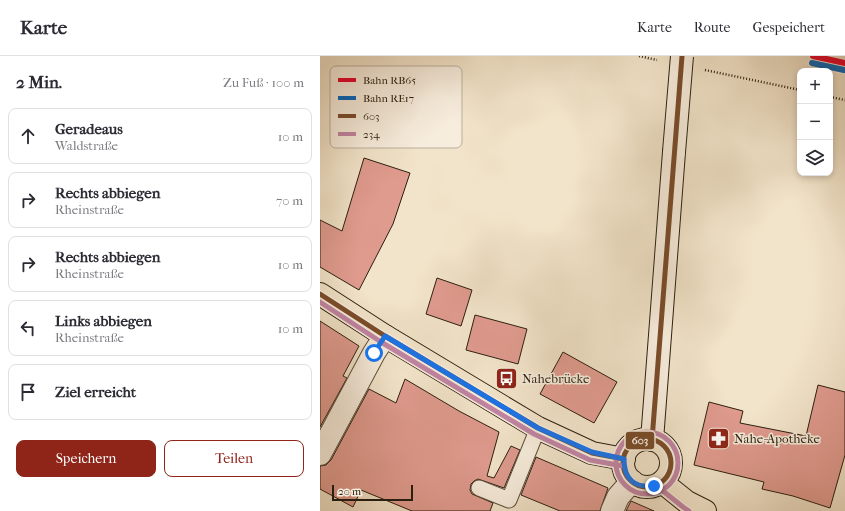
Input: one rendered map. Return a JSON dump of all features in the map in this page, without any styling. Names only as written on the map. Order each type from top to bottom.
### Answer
[{"type":"main road","points":[[320,294],[385,336],[538,428],[592,452],[624,459]]},
{"type":"main road","points":[[644,439],[652,440],[659,442],[665,447],[671,461],[670,469],[662,482],[654,486],[646,487],[632,481],[627,475],[624,467],[624,459],[630,446],[637,441],[644,439]]},
{"type":"main road","points":[[662,482],[687,502],[705,511]]},
{"type":"street","points":[[652,440],[682,56]]},
{"type":"street","points":[[320,454],[374,353],[385,336]]},
{"type":"street","points":[[612,511],[618,497],[632,481]]},
{"type":"lane","points":[[479,488],[509,500],[538,428]]},
{"type":"path","points":[[640,56],[661,60]]},
{"type":"path","points":[[699,69],[797,89]]},
{"type":"path","points":[[833,98],[845,100]]},
{"type":"building","points":[[364,158],[410,173],[393,224],[359,290],[320,267],[320,220],[342,231]]},
{"type":"building","points":[[437,278],[472,290],[461,326],[426,314]]},
{"type":"building","points":[[475,315],[527,329],[518,364],[466,350]]},
{"type":"building","points":[[320,321],[359,346],[343,376],[347,378],[320,427]]},
{"type":"building","points":[[563,352],[617,382],[594,423],[540,394]]},
{"type":"building","points":[[405,379],[459,411],[499,432],[487,476],[494,478],[511,446],[520,450],[504,488],[478,479],[471,484],[470,490],[472,494],[493,503],[490,511],[412,511],[361,490],[353,507],[320,489],[320,466],[326,465],[331,460],[369,389],[396,403]]},
{"type":"building","points":[[818,385],[845,392],[845,455],[830,508],[793,496],[762,489],[764,482],[694,465],[709,402],[743,411],[740,423],[806,436]]},
{"type":"building","points":[[536,457],[608,488],[600,511],[560,511],[521,495]]},
{"type":"building","points":[[631,501],[654,511],[626,511]]},
{"type":"rail line","name":"RB65","points":[[813,56],[845,63]]},
{"type":"rail line","name":"RE17","points":[[812,63],[844,70]]},
{"type":"transit line","name":"603","points":[[652,440],[682,56]]},
{"type":"transit line","name":"603","points":[[320,294],[385,336],[538,428],[592,453],[624,459]]},
{"type":"transit line","name":"234","points":[[320,302],[381,342],[534,434],[590,460],[623,466]]},
{"type":"transit line","name":"234","points":[[647,432],[659,435],[669,441],[675,451],[678,463],[675,475],[669,485],[659,491],[647,494],[635,491],[625,485],[619,475],[616,463],[619,451],[625,441],[635,435],[647,432]]},
{"type":"transit line","name":"603","points":[[647,439],[656,441],[664,446],[669,454],[671,463],[669,472],[664,480],[656,485],[647,487],[638,485],[630,480],[625,472],[623,463],[625,454],[630,446],[638,441],[647,439]]},
{"type":"transit line","name":"234","points":[[658,487],[689,511]]},
{"type":"place","name":"Nahebrücke","points":[[506,378]]},
{"type":"place","name":"Nahe-Apotheke","points":[[719,438]]},
{"type":"route","points":[[374,353],[385,336],[538,428],[592,452],[624,459],[624,467],[627,475],[632,481],[646,487],[654,486]]}]
